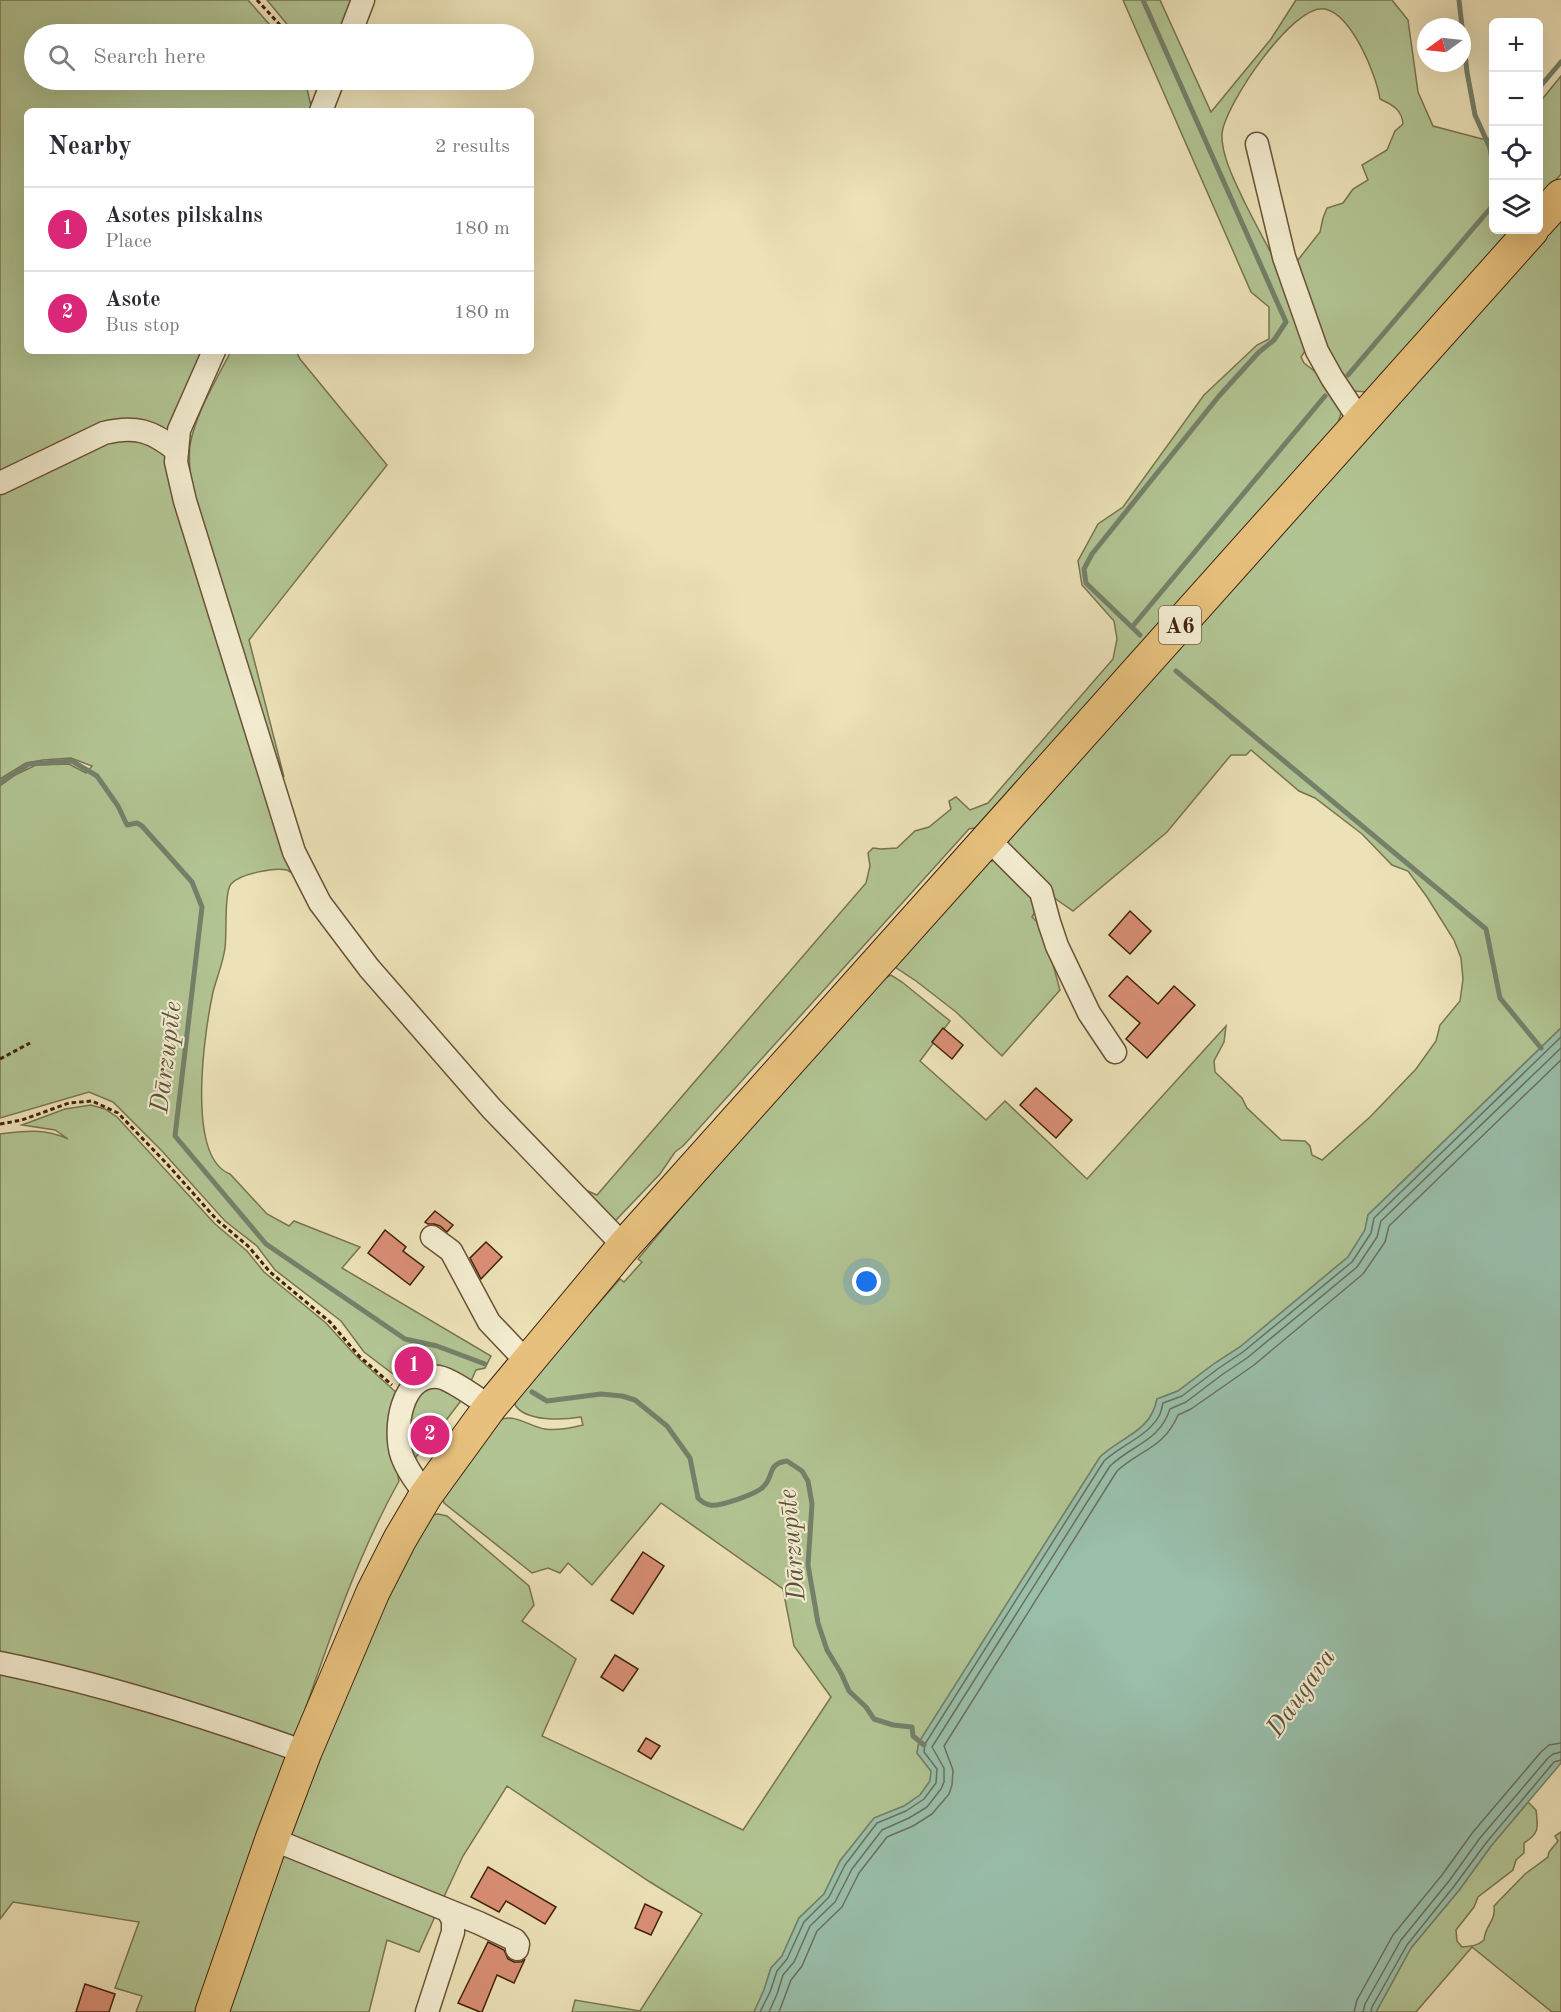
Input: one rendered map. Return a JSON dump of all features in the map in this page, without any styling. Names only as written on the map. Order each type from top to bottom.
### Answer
[{"type":"highway","points":[[1543,217],[1561,196]]},
{"type":"highway","name":"A6","points":[[212,2012],[305,1752],[373,1592],[426,1495],[490,1407],[624,1246],[1528,234]]},
{"type":"street","points":[[354,24],[363,0]]},
{"type":"street","points":[[322,108],[329,90]]},
{"type":"street","points":[[1257,144],[1284,257],[1317,351],[1361,422]]},
{"type":"street","points":[[213,354],[179,430],[176,462],[185,501],[294,852],[320,903],[369,969],[485,1100],[624,1246]]},
{"type":"street","points":[[0,483],[104,433],[119,429],[146,431],[165,441],[177,451]]},
{"type":"street","points":[[988,840],[1041,892],[1058,946],[1089,1013],[1115,1052]]},
{"type":"street","points":[[432,1237],[451,1251],[489,1322],[526,1361]]},
{"type":"street","points":[[426,1495],[406,1465],[399,1445],[399,1422],[406,1397],[412,1388],[420,1380],[442,1378],[490,1407]]},
{"type":"street","points":[[0,1663],[115,1690],[305,1752]]},
{"type":"street","points":[[272,1839],[515,1940],[518,1944],[517,1949]]},
{"type":"street","points":[[427,2012],[453,1932],[453,1920],[448,1911]]},
{"type":"path","points":[[258,0],[278,24]]},
{"type":"path","points":[[0,1059],[30,1043]]},
{"type":"path","points":[[0,1124],[22,1120],[69,1103],[92,1101],[118,1113],[217,1220],[248,1246],[270,1272],[330,1322],[359,1356],[406,1397]]},
{"type":"shaded area","points":[[0,0],[248,0],[269,24],[24,24],[24,90],[307,90],[311,106],[310,108],[24,108],[24,354],[204,354],[172,430],[298,878],[287,870],[266,870],[235,880],[229,889],[225,948],[213,992],[203,1061],[203,1119],[207,1144],[216,1163],[230,1174],[267,1214],[289,1226],[294,1221],[360,1247],[342,1268],[491,1356],[485,1368],[476,1370],[471,1381],[405,1383],[364,1352],[341,1321],[275,1270],[257,1246],[225,1221],[162,1151],[113,1102],[89,1092],[0,1118],[0,786],[15,775],[36,765],[69,764],[86,773],[92,766],[71,758],[43,760],[26,763],[0,779]]},
{"type":"shaded area","points":[[267,0],[357,0],[348,24],[287,24]]},
{"type":"shaded area","points":[[1123,0],[1160,0],[1211,112],[1271,39],[1296,0],[1392,0],[1408,20],[1418,92],[1433,126],[1486,140],[1489,138],[1489,234],[1509,234],[1368,392],[1352,391],[1336,374],[1294,265],[1320,232],[1327,208],[1343,203],[1353,189],[1368,180],[1362,165],[1387,150],[1395,131],[1403,124],[1402,119],[1396,109],[1380,99],[1374,75],[1361,47],[1344,22],[1335,14],[1325,9],[1312,11],[1279,38],[1247,80],[1235,102],[1226,120],[1222,143],[1234,179],[1296,306],[1305,351],[1301,357],[1304,363],[1325,379],[1336,395],[1341,413],[1337,427],[985,826],[969,829],[683,1146],[675,1152],[660,1174],[616,1220],[606,1216],[581,1188],[597,1195],[866,883],[870,866],[868,853],[873,848],[897,848],[915,831],[929,827],[951,809],[949,801],[956,797],[970,810],[988,803],[1113,659],[1117,639],[1114,621],[1082,585],[1078,561],[1098,524],[1123,507],[1204,395],[1257,345],[1269,339],[1269,307],[1251,292]]},
{"type":"shaded area","points":[[1561,76],[1561,174],[1543,195],[1543,126],[1543,98]]},
{"type":"shaded area","points":[[1561,217],[1561,1028],[1368,1215],[1365,1230],[1348,1257],[1240,1347],[1178,1391],[1157,1399],[1149,1419],[1100,1457],[919,1742],[917,1753],[931,1771],[930,1781],[920,1795],[904,1806],[874,1818],[840,1861],[824,1894],[799,1918],[782,1956],[771,1968],[754,2012],[572,2012],[575,2000],[640,2011],[702,1914],[507,1786],[463,1856],[441,1903],[287,1841],[311,1773],[402,1564],[431,1515],[438,1514],[447,1516],[529,1586],[534,1605],[522,1621],[576,1659],[542,1736],[743,1830],[831,1697],[794,1646],[783,1589],[661,1503],[592,1585],[568,1563],[560,1573],[548,1568],[532,1573],[444,1503],[443,1499],[500,1420],[517,1419],[550,1430],[583,1425],[581,1417],[555,1419],[527,1414],[515,1405],[517,1398],[578,1323],[620,1279],[624,1282],[642,1262],[638,1259],[707,1176],[882,980],[891,975],[950,1021],[920,1061],[986,1120],[1005,1101],[1087,1179],[1226,1026],[1224,1042],[1214,1061],[1215,1072],[1242,1098],[1247,1108],[1281,1140],[1305,1141],[1310,1146],[1312,1155],[1322,1160],[1370,1117],[1416,1069],[1436,1041],[1440,1025],[1460,1001],[1463,979],[1461,958],[1454,940],[1408,871],[1392,865],[1362,834],[1315,798],[1299,791],[1251,750],[1246,755],[1231,755],[1167,832],[1073,911],[1053,897],[1006,847],[1009,840]]},
{"type":"shaded area","points":[[229,354],[298,354],[387,465],[249,640],[284,777],[267,731],[192,487],[189,450],[207,397]]},
{"type":"shaded area","points":[[995,860],[1004,862],[1038,907],[1032,917],[1043,928],[1060,990],[1002,1056],[956,1012],[895,967],[989,862]]},
{"type":"shaded area","points":[[91,1105],[105,1109],[117,1117],[215,1224],[247,1251],[264,1272],[326,1323],[356,1356],[399,1395],[395,1460],[399,1481],[355,1573],[297,1733],[293,1738],[0,1652],[0,1134],[43,1132],[68,1139],[55,1130],[22,1125],[65,1109]]},
{"type":"shaded area","points":[[435,1382],[460,1397],[460,1402],[441,1427],[435,1423],[419,1443],[424,1448],[413,1458],[405,1442],[414,1398]]},
{"type":"shaded area","points":[[0,1666],[51,1677],[285,1756],[286,1765],[198,2012],[136,2012],[142,1996],[115,1988],[139,1922],[13,1902],[0,1919]]},
{"type":"shaded area","points":[[1528,1802],[1536,1810],[1535,1833],[1524,1843],[1524,1853],[1516,1860],[1513,1870],[1478,1897],[1474,1907],[1456,1930],[1457,1941],[1462,1947],[1477,1945],[1484,1940],[1493,1916],[1494,1906],[1525,1874],[1548,1857],[1549,1852],[1558,1841],[1555,1836],[1561,1832],[1561,2012],[1552,2012],[1472,1947],[1416,2012],[1376,2012],[1411,1948]]},
{"type":"shaded area","points":[[283,1854],[437,1912],[419,1952],[387,1940],[369,2012],[226,2012]]},
{"type":"water","name":"Daugava","points":[[1561,1028],[1561,1763],[1491,1846],[1460,1889],[1411,1948],[1376,2012],[754,2012],[771,1968],[782,1956],[799,1918],[824,1894],[840,1861],[874,1818],[904,1806],[920,1795],[930,1781],[931,1771],[917,1753],[919,1742],[1100,1457],[1134,1433],[1149,1419],[1157,1399],[1178,1391],[1240,1347],[1348,1257],[1365,1230],[1368,1215]]},
{"type":"building","points":[[1130,911],[1151,931],[1130,954],[1109,935]]},
{"type":"building","points":[[1127,976],[1158,1004],[1174,986],[1195,1005],[1147,1058],[1126,1039],[1140,1023],[1109,996]]},
{"type":"building","points":[[943,1028],[963,1045],[952,1059],[932,1042]]},
{"type":"building","points":[[1036,1088],[1072,1120],[1056,1138],[1020,1105]]},
{"type":"building","points":[[435,1211],[453,1225],[447,1232],[440,1226],[425,1222]]},
{"type":"building","points":[[385,1230],[406,1247],[403,1251],[424,1267],[410,1285],[368,1253]]},
{"type":"building","points":[[486,1242],[502,1257],[481,1279],[470,1258]]},
{"type":"building","points":[[643,1552],[664,1566],[633,1614],[611,1600]]},
{"type":"building","points":[[615,1655],[638,1669],[623,1691],[601,1677]]},
{"type":"building","points":[[646,1738],[660,1746],[651,1759],[638,1751]]},
{"type":"building","points":[[488,1867],[556,1907],[545,1924],[506,1901],[499,1912],[471,1897]]},
{"type":"building","points":[[645,1904],[662,1912],[651,1935],[635,1928]]},
{"type":"building","points":[[488,1942],[504,1950],[508,1959],[514,1962],[521,1962],[525,1959],[514,1983],[497,1975],[482,2012],[480,2012],[458,2003]]},
{"type":"building","points":[[85,1984],[115,1994],[109,2012],[76,2012]]},
{"type":"waterway","points":[[1140,635],[1086,583],[1084,569],[1092,554],[1219,396],[1259,352],[1274,340],[1286,322],[1143,0]]},
{"type":"waterway","points":[[1459,0],[1467,72],[1475,115],[1489,146]]},
{"type":"waterway","points":[[1543,83],[1561,62]]},
{"type":"waterway","points":[[1348,375],[1489,210]]},
{"type":"waterway","points":[[1132,627],[1325,396]]},
{"type":"waterway","points":[[1176,671],[1486,929],[1500,998],[1541,1048]]},
{"type":"waterway","name":"Dārzupīte","points":[[0,783],[29,764],[72,761],[97,776],[118,806],[127,825],[137,823],[142,826],[192,882],[202,907],[175,1136],[266,1244],[405,1339],[437,1346],[485,1364]]},
{"type":"waterway","name":"Dārzupīte","points":[[532,1392],[547,1401],[601,1394],[635,1400],[667,1426],[690,1458],[698,1498],[708,1505],[729,1502],[759,1490],[767,1483],[773,1468],[780,1463],[787,1461],[802,1471],[808,1481],[812,1504],[808,1565],[818,1623],[827,1650],[849,1691],[866,1707],[874,1719],[893,1725],[912,1727],[913,1736],[924,1745]]},
{"type":"place","name":"Asotes pilskalns","points":[[414,1366]]},
{"type":"place","name":"Asote","points":[[430,1435]]}]
